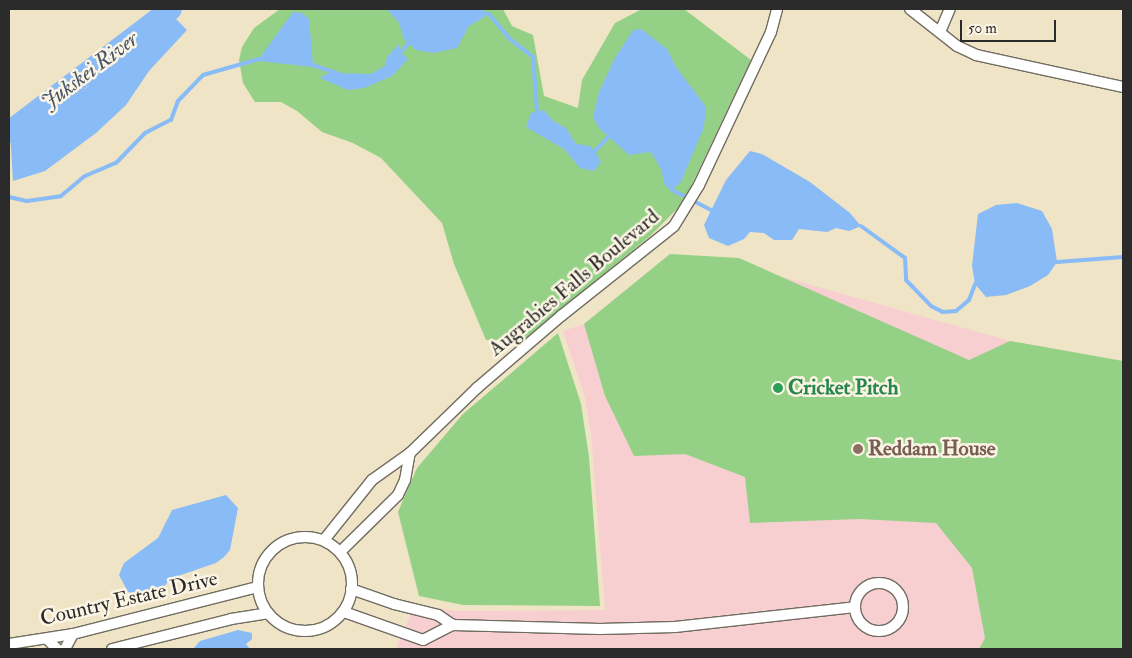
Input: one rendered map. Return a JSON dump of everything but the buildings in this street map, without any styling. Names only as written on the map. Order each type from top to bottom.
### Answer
[{"type":"street","name":"Augrabies Falls Boulevard","points":[[324,540],[364,488],[410,453],[477,388],[561,316],[658,242],[682,215],[699,185],[771,32],[777,9]]},
{"type":"street","points":[[910,9],[940,32],[976,55],[1123,87]]},
{"type":"street","points":[[940,32],[950,9]]},
{"type":"street","points":[[340,552],[398,495],[408,469],[410,453]]},
{"type":"street","points":[[306,536],[324,540],[340,552],[349,569],[351,589],[344,612],[320,630],[306,632],[292,630],[268,613],[258,587],[260,567],[270,550],[286,539],[306,536]]},
{"type":"street","points":[[878,582],[886,583],[899,592],[904,606],[903,614],[893,627],[877,631],[862,625],[855,607],[864,588],[878,582]]},
{"type":"street","name":"Country Estate Drive","points":[[9,644],[73,634],[258,587]]},
{"type":"street","points":[[351,589],[394,604],[438,615],[453,625]]},
{"type":"street","points":[[344,612],[418,640],[427,639],[453,625],[600,629],[675,627],[855,607]]},
{"type":"street","name":"Country Estate Drive","points":[[112,649],[231,619],[268,613]]},
{"type":"street","points":[[65,649],[73,634]]},
{"type":"street","points":[[47,638],[57,649]]},
{"type":"shaded area","name":"Reddam House","points":[[670,254],[786,278],[1010,341],[1123,361],[1123,649],[396,649],[415,604],[456,611],[605,610],[591,434],[585,398],[563,331],[584,324]]},
{"type":"green space","points":[[280,9],[503,9],[512,26],[533,35],[544,96],[578,108],[582,80],[615,23],[642,9],[684,9],[751,60],[683,203],[649,237],[521,342],[486,340],[454,264],[442,223],[381,158],[353,143],[322,132],[297,111],[281,102],[255,102],[243,83],[239,60],[242,47],[254,28]]},
{"type":"green space","name":"Reddam House","points":[[670,254],[739,258],[969,360],[1010,341],[1123,361],[1123,649],[979,649],[985,638],[972,568],[936,523],[859,519],[750,523],[745,477],[685,454],[634,456],[605,396],[584,324]]},
{"type":"green space","points":[[558,333],[581,404],[589,457],[600,606],[463,605],[419,596],[398,512],[417,468],[463,414]]},
{"type":"water","points":[[155,9],[166,9],[187,30],[149,71],[126,105],[96,133],[45,171],[13,181],[10,132],[41,118],[87,87]]},
{"type":"water","points":[[387,9],[482,9],[489,14],[469,26],[457,48],[433,53],[416,50],[404,39],[399,23]]},
{"type":"water","points":[[293,12],[302,13],[309,19],[313,65],[259,59]]},
{"type":"water","points":[[641,29],[667,49],[676,67],[706,107],[704,127],[681,182],[672,190],[665,186],[661,169],[651,152],[629,155],[599,128],[593,117],[599,92],[615,58],[633,30]]},
{"type":"water","points":[[399,44],[401,53],[408,59],[392,76],[364,88],[348,90],[320,78],[328,73],[371,74],[385,66],[387,57]]},
{"type":"water","points":[[544,110],[553,121],[566,128],[576,144],[590,146],[595,151],[601,162],[594,171],[580,168],[564,149],[526,127],[531,113]]},
{"type":"water","points":[[750,151],[762,154],[810,182],[850,213],[861,226],[849,231],[836,228],[827,232],[799,229],[792,240],[774,240],[764,233],[750,232],[744,239],[728,246],[709,238],[704,225],[726,180]]},
{"type":"water","points":[[1017,203],[1042,211],[1052,229],[1057,262],[1048,275],[1030,286],[1006,295],[986,297],[975,284],[972,266],[978,214],[996,205]]},
{"type":"water","points":[[226,495],[238,508],[230,550],[224,557],[216,563],[172,578],[160,590],[138,596],[128,592],[119,575],[124,563],[158,538],[172,510]]},
{"type":"water","points":[[238,630],[252,633],[252,639],[246,644],[250,649],[193,649],[200,641]]},
{"type":"waterway","name":"Jukskei River","points":[[9,132],[171,9]]},
{"type":"waterway","points":[[489,14],[510,39],[533,57],[537,112]]},
{"type":"waterway","points":[[401,52],[409,42]]},
{"type":"waterway","points":[[9,197],[27,201],[61,196],[85,176],[116,163],[145,133],[171,120],[178,101],[203,75],[259,59],[313,65],[339,74]]},
{"type":"waterway","points":[[595,151],[608,137]]},
{"type":"waterway","points":[[672,190],[713,211]]},
{"type":"waterway","points":[[861,226],[905,258],[906,280],[931,306],[943,312],[956,311],[969,300],[975,284]]},
{"type":"waterway","points":[[1057,262],[1123,257]]},
{"type":"place","name":"Cricket Pitch","points":[[778,388]]},
{"type":"place","name":"Reddam House","points":[[858,449]]}]
